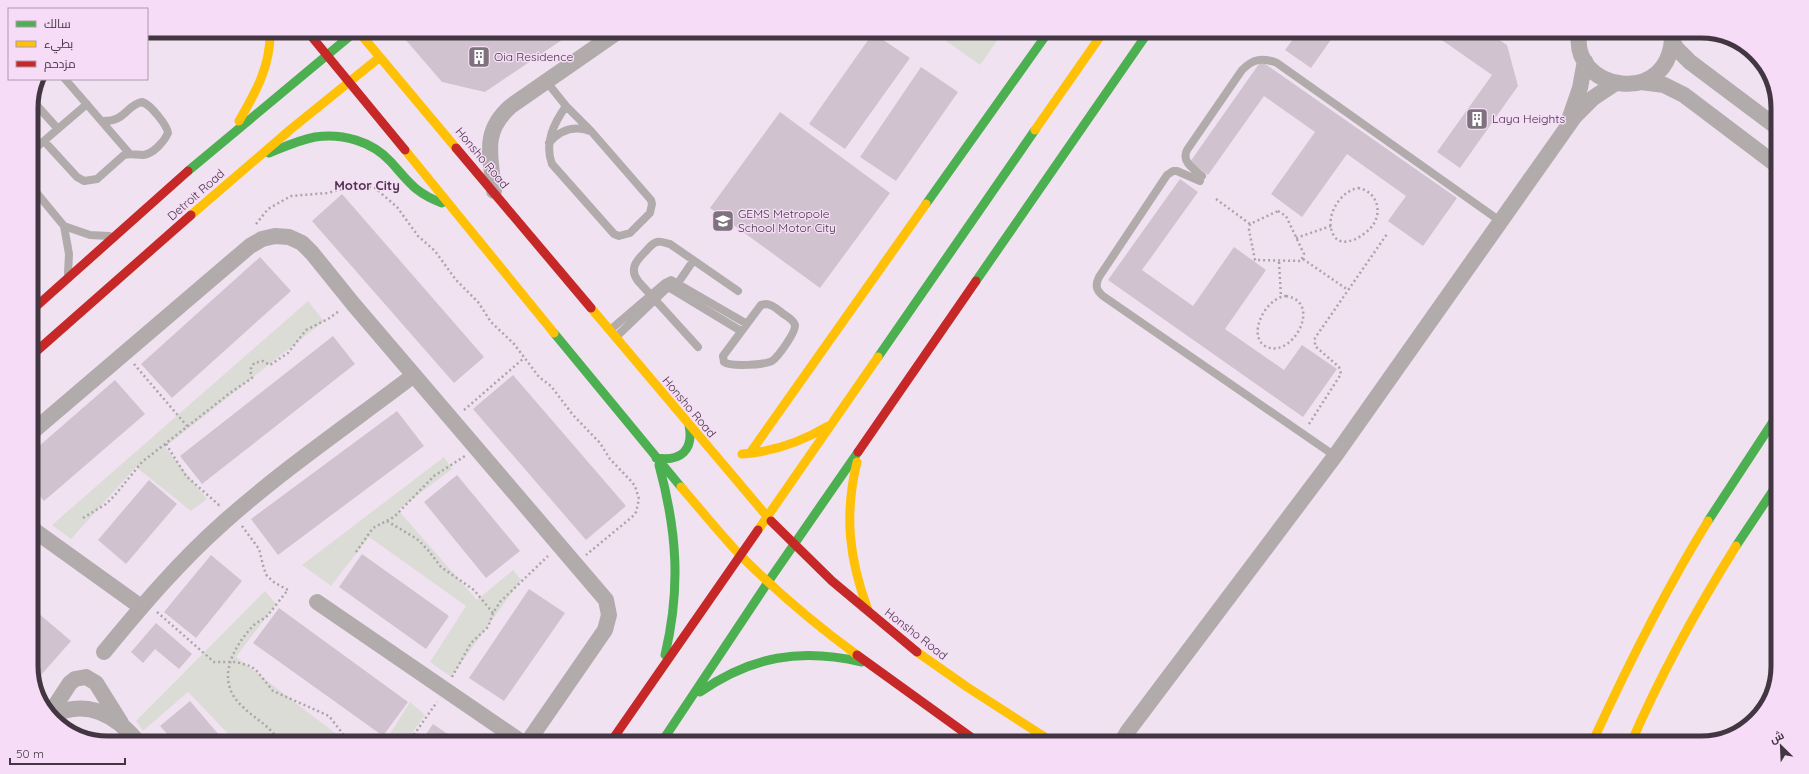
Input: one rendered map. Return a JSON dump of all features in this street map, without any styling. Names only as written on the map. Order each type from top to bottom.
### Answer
[{"type":"street","points":[[231,135],[264,74],[271,47],[270,38]]},
{"type":"street","points":[[313,38],[656,458],[740,555],[768,582],[825,631],[969,736]]},
{"type":"street","name":"Detroit Road","points":[[38,305],[231,135],[348,38]]},
{"type":"street","name":"Honsho Road","points":[[363,38],[494,191],[712,453],[767,517],[794,545],[869,613],[912,647],[956,679],[1043,736]]},
{"type":"street","points":[[494,191],[490,137],[494,125],[501,114],[609,38]]},
{"type":"street","points":[[750,453],[1044,38]]},
{"type":"street","points":[[615,736],[1099,38]]},
{"type":"street","points":[[666,736],[768,582],[862,449],[1144,38]]},
{"type":"street","points":[[1579,38],[1580,49],[1585,61],[1597,75],[1614,84],[1628,85],[1641,82],[1653,76],[1663,66],[1669,55],[1672,38]]},
{"type":"street","points":[[1673,38],[1677,49],[1690,62],[1771,123]]},
{"type":"street","name":"Detroit Road","points":[[38,350],[256,158],[348,81],[380,57]]},
{"type":"street","points":[[1568,126],[1580,88],[1585,61]]},
{"type":"street","points":[[1641,82],[1664,85],[1684,95],[1771,161]]},
{"type":"street","points":[[1127,736],[1335,456],[1568,126],[1593,98],[1614,84]]},
{"type":"street","points":[[256,158],[314,137],[344,137],[359,141],[374,148],[386,157],[408,183],[420,193],[448,205]]},
{"type":"street","points":[[38,427],[250,246],[262,239],[275,236],[289,238],[302,243],[558,546],[606,600],[609,615],[605,630],[532,736]]},
{"type":"street","points":[[104,652],[149,609],[173,572],[223,522],[414,375]]},
{"type":"street","points":[[712,453],[750,453],[767,451],[791,445],[818,432],[834,422]]},
{"type":"street","points":[[1595,736],[1629,663],[1692,548],[1719,502],[1771,424]]},
{"type":"street","points":[[656,458],[671,460],[684,453],[691,440],[689,425]]},
{"type":"street","points":[[862,449],[853,476],[850,496],[848,532],[857,580],[869,613]]},
{"type":"street","points":[[656,458],[669,499],[676,563],[676,591],[672,627],[661,668]]},
{"type":"street","points":[[1633,736],[1669,661],[1695,614],[1725,563],[1771,494]]},
{"type":"street","points":[[38,533],[149,609]]},
{"type":"street","points":[[317,602],[513,736]]},
{"type":"street","points":[[691,699],[710,684],[731,672],[754,663],[777,657],[801,654],[826,655],[873,665]]},
{"type":"street","points":[[53,710],[70,683],[75,679],[86,677],[96,683],[121,723],[133,736]]},
{"type":"street","points":[[56,713],[84,709],[110,716],[121,723]]},
{"type":"lane","points":[[1335,456],[1103,296],[1096,287],[1096,282],[1099,277],[1167,175],[1173,171],[1177,171],[1201,178],[1186,162],[1185,158],[1187,150],[1242,70],[1249,63],[1258,59],[1268,59],[1277,63],[1500,221]]},
{"type":"lane","points":[[66,80],[130,153]]},
{"type":"lane","points":[[546,81],[566,106],[591,131],[651,200],[652,209],[650,213],[630,233],[624,235],[614,234],[555,169],[549,158],[549,143],[554,127],[566,106]]},
{"type":"lane","points":[[38,140],[84,182],[97,179],[119,158],[130,153],[144,155],[152,152],[165,140],[168,133],[166,126],[148,104],[139,102],[118,119],[102,121]]},
{"type":"lane","points":[[38,146],[87,104]]},
{"type":"lane","points":[[38,107],[58,129]]},
{"type":"lane","points":[[549,143],[555,137],[568,129],[576,128],[591,131]]},
{"type":"lane","points":[[38,194],[64,226],[69,254],[66,279]]},
{"type":"lane","points":[[64,226],[90,235],[115,236]]},
{"type":"lane","points":[[698,347],[652,298],[635,277],[633,268],[635,262],[652,244],[657,242],[670,244],[738,291]]},
{"type":"lane","points":[[678,283],[693,261]]},
{"type":"lane","points":[[613,333],[652,298],[666,281],[671,280],[747,324]]},
{"type":"lane","points":[[652,298],[666,289],[673,288],[741,332]]},
{"type":"lane","points":[[766,304],[790,318],[795,327],[779,354],[771,361],[761,364],[726,364],[723,356],[741,332],[761,305],[766,304]]},
{"type":"path","points":[[1352,189],[1365,189],[1375,197],[1377,212],[1376,219],[1373,226],[1365,234],[1349,241],[1342,241],[1334,236],[1331,226],[1332,216],[1337,203],[1352,189]]},
{"type":"path","points":[[1216,199],[1250,224]]},
{"type":"path","points":[[1250,224],[1275,212],[1281,212],[1286,216],[1304,254],[1303,259]]},
{"type":"path","points":[[1250,224],[1249,230],[1254,260],[1299,262],[1303,259]]},
{"type":"path","points":[[1296,238],[1331,226]]},
{"type":"path","points":[[1303,434],[1340,378],[1339,367],[1314,343],[1315,338],[1387,234]]},
{"type":"path","points":[[1303,259],[1348,290]]},
{"type":"path","points":[[1279,262],[1281,297]]},
{"type":"path","points":[[1281,297],[1291,297],[1301,305],[1303,319],[1302,326],[1299,332],[1291,340],[1276,348],[1269,348],[1261,342],[1259,337],[1259,323],[1268,305],[1276,298],[1281,297]]},
{"type":"path","points":[[83,518],[106,504],[115,496],[142,462],[230,392],[252,378],[250,370],[254,363],[263,361],[270,365],[288,352],[300,337],[312,326],[328,319],[340,310],[343,314],[354,305]]},
{"type":"path","points":[[466,416],[462,411],[524,358]]},
{"type":"path","points":[[166,444],[181,469],[192,482],[219,505],[224,501]]},
{"type":"path","points":[[356,552],[368,532],[387,521],[434,476],[460,460],[475,446]]},
{"type":"path","points":[[387,521],[417,539],[441,567],[474,590],[493,612]]},
{"type":"path","points":[[240,523],[259,549],[267,576],[275,583],[288,590],[265,617],[255,624],[240,641],[234,649],[229,663],[228,677],[230,688],[235,699],[266,725],[275,736]]},
{"type":"path","points":[[413,736],[435,706],[471,643],[488,627],[493,612],[500,602],[516,589],[528,573],[558,546]]},
{"type":"path","points":[[149,609],[209,659],[214,662],[236,662],[250,666],[256,670],[273,691],[329,716],[345,736]]},
{"type":"shaded area","points":[[942,38],[999,38],[980,65]]},
{"type":"shaded area","points":[[308,301],[324,321],[165,447],[207,499],[191,511],[136,467],[71,539],[52,525]]},
{"type":"shaded area","points":[[444,457],[452,469],[398,510],[477,600],[513,570],[521,580],[451,677],[430,662],[466,606],[369,537],[331,586],[302,565]]},
{"type":"shaded area","points":[[265,591],[276,604],[236,657],[339,736],[230,736],[188,692],[143,731],[136,721]]},
{"type":"shaded area","points":[[410,702],[425,715],[410,736],[388,736]]},
{"type":"building","name":"Oia Residence","points":[[404,38],[565,38],[485,92],[442,82]]},
{"type":"building","points":[[869,38],[880,38],[910,58],[845,149],[809,124]]},
{"type":"building","points":[[1294,38],[1332,38],[1311,68],[1285,50]]},
{"type":"building","name":"Laya Heights","points":[[1439,38],[1496,38],[1507,45],[1518,86],[1460,168],[1437,152],[1492,75]]},
{"type":"building","points":[[1261,61],[1457,198],[1423,246],[1388,221],[1406,196],[1347,154],[1302,217],[1271,194],[1315,132],[1264,96],[1208,175],[1190,162]]},
{"type":"building","points":[[921,67],[958,92],[896,181],[860,157]]},
{"type":"building","points":[[780,112],[890,193],[820,288],[710,208]]},
{"type":"building","points":[[1180,179],[1198,192],[1142,270],[1193,306],[1234,247],[1266,270],[1225,329],[1284,370],[1302,345],[1337,369],[1303,417],[1108,280]]},
{"type":"building","points":[[342,194],[484,357],[454,383],[312,221]]},
{"type":"building","points":[[260,257],[291,291],[172,398],[141,364]]},
{"type":"building","points":[[333,336],[355,364],[202,484],[180,456]]},
{"type":"building","points":[[513,375],[626,506],[586,540],[473,409]]},
{"type":"building","points":[[115,380],[145,414],[44,501],[38,494],[38,447]]},
{"type":"building","points":[[397,411],[424,446],[278,555],[251,519]]},
{"type":"building","points":[[457,475],[520,551],[486,578],[424,502]]},
{"type":"building","points":[[149,480],[177,504],[126,564],[98,540]]},
{"type":"building","points":[[362,554],[449,616],[426,649],[339,587]]},
{"type":"building","points":[[211,555],[242,581],[196,638],[164,612]]},
{"type":"building","points":[[529,589],[565,613],[504,701],[469,678]]},
{"type":"building","points":[[279,608],[408,702],[383,736],[253,643]]},
{"type":"building","points":[[38,613],[71,641],[39,678]]},
{"type":"building","points":[[156,623],[192,654],[179,669],[155,649],[143,663],[131,652]]},
{"type":"building","points":[[190,701],[220,736],[169,736],[160,726]]},
{"type":"building","points":[[433,724],[451,736],[425,736]]},
{"type":"traffic: fast","points":[[188,171],[348,38]]},
{"type":"traffic: fast","points":[[926,204],[1044,38]]},
{"type":"traffic: fast","points":[[976,281],[1144,38]]},
{"type":"traffic: fast","points":[[878,357],[1035,130]]},
{"type":"traffic: fast","points":[[269,153],[315,137],[336,136],[356,140],[375,149],[391,162],[419,191],[442,203]]},
{"type":"traffic: fast","points":[[554,333],[681,487]]},
{"type":"traffic: fast","points":[[656,458],[672,458],[679,456],[684,452],[689,441],[689,425]]},
{"type":"traffic: fast","points":[[1708,521],[1771,425]]},
{"type":"traffic: fast","points":[[666,736],[768,582],[858,452]]},
{"type":"traffic: fast","points":[[659,465],[670,513],[675,560],[673,606],[665,655]]},
{"type":"traffic: fast","points":[[1736,546],[1771,494]]},
{"type":"traffic: fast","points":[[700,692],[739,670],[777,658],[818,656],[862,662]]},
{"type":"traffic: slow","points":[[239,121],[257,89],[265,67],[270,38]]},
{"type":"traffic: slow","points":[[364,38],[456,148]]},
{"type":"traffic: slow","points":[[1035,130],[1099,38]]},
{"type":"traffic: slow","points":[[191,215],[291,129],[380,57]]},
{"type":"traffic: slow","points":[[405,150],[554,333]]},
{"type":"traffic: slow","points":[[750,453],[926,204]]},
{"type":"traffic: slow","points":[[591,308],[771,521]]},
{"type":"traffic: slow","points":[[758,530],[878,357]]},
{"type":"traffic: slow","points":[[742,454],[765,451],[786,445],[808,437],[828,426]]},
{"type":"traffic: slow","points":[[857,462],[851,500],[850,537],[856,573],[868,610]]},
{"type":"traffic: slow","points":[[681,487],[741,556],[797,608],[857,655]]},
{"type":"traffic: slow","points":[[1595,736],[1647,630],[1676,575],[1708,521]]},
{"type":"traffic: slow","points":[[1634,736],[1654,692],[1680,643],[1736,546]]},
{"type":"traffic: slow","points":[[917,652],[967,687],[1043,736]]},
{"type":"traffic: jam","points":[[313,38],[405,150]]},
{"type":"traffic: jam","points":[[456,148],[591,308]]},
{"type":"traffic: jam","points":[[38,305],[188,171]]},
{"type":"traffic: jam","points":[[38,350],[191,215]]},
{"type":"traffic: jam","points":[[858,452],[976,281]]},
{"type":"traffic: jam","points":[[771,521],[832,581],[917,652]]},
{"type":"traffic: jam","points":[[615,736],[758,530]]},
{"type":"traffic: jam","points":[[857,655],[969,736]]},
{"type":"place","name":"Oia Residence","points":[[479,57]]},
{"type":"place","name":"Laya Heights","points":[[1477,119]]},
{"type":"place","name":"GEMS Metropole School Motor City","points":[[723,221]]},
{"type":"district","name":"Motor City","points":[[367,185]]}]
